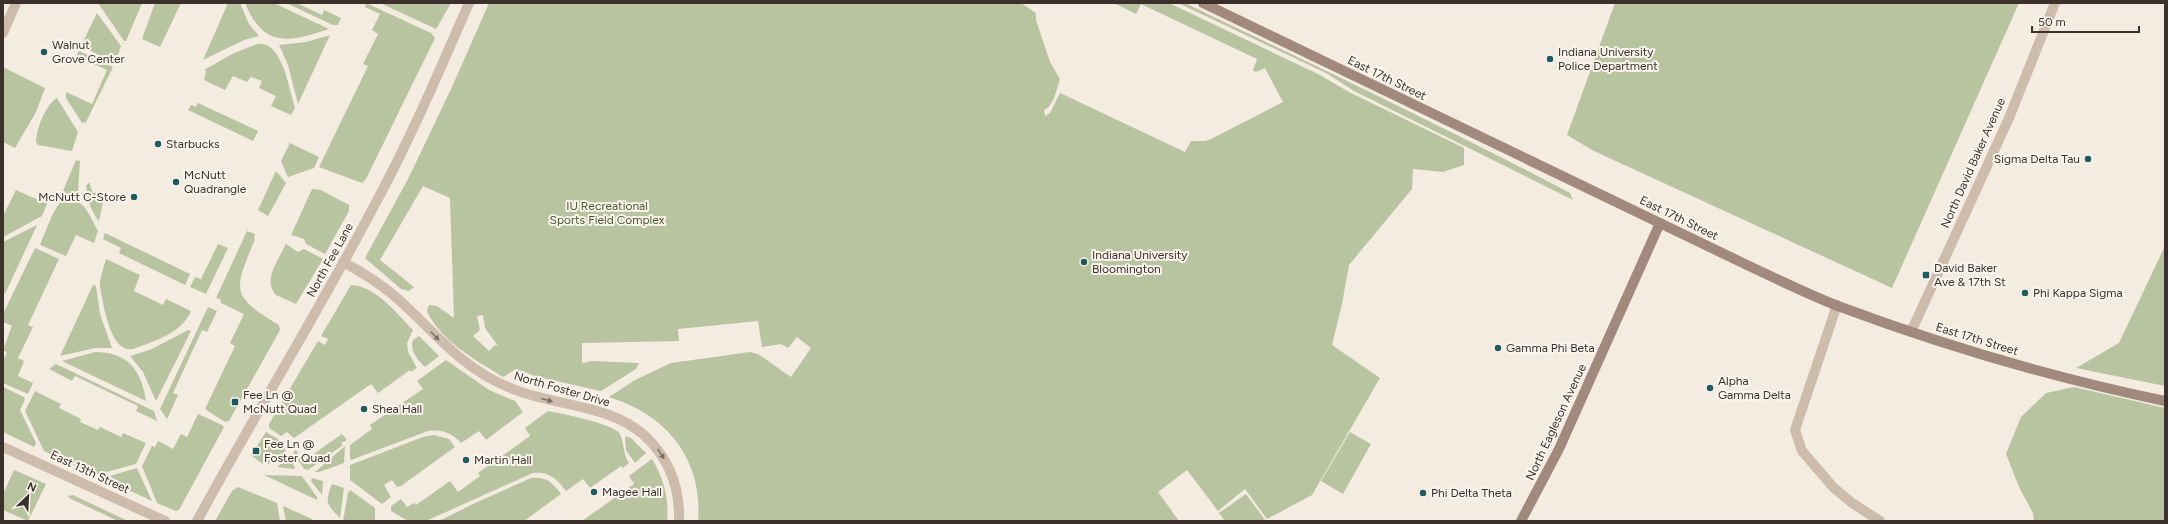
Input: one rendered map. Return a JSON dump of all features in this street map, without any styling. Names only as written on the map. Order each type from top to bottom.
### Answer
[{"type":"main road","name":"East 17th Street","points":[[1203,3],[1370,85],[1747,265],[1837,305],[1911,332],[2016,366],[2165,400]]},
{"type":"main road","name":"North Eagleson Avenue","points":[[1521,521],[1559,449],[1660,223]]},
{"type":"street","points":[[3,33],[16,3]]},
{"type":"street","name":"North Fee Lane","points":[[197,521],[308,328],[396,163],[469,3]]},
{"type":"street","name":"North David Baker Avenue","points":[[1911,332],[2008,118],[2055,3]]},
{"type":"street","name":"North Foster Drive","points":[[343,262],[377,283],[408,309],[449,349],[492,379],[508,387],[546,401],[607,415],[642,433],[661,453],[672,476],[678,500],[678,521]]},
{"type":"street","points":[[1837,305],[1795,430],[1802,451],[1833,487],[1852,503],[1880,521]]},
{"type":"street","name":"East 13th Street","points":[[3,447],[165,521]]},
{"type":"green space","points":[[98,3],[142,3],[126,41],[124,41]]},
{"type":"green space","points":[[155,3],[181,3],[160,47],[142,39]]},
{"type":"green space","points":[[228,3],[240,3],[249,24],[259,36],[244,40],[203,60]]},
{"type":"green space","points":[[245,3],[274,3],[329,29],[315,34],[290,39],[269,35],[252,18]]},
{"type":"green space","points":[[286,3],[297,3],[322,15],[324,10],[341,18],[338,25],[333,25]]},
{"type":"green space","points":[[366,3],[431,33],[435,38],[366,179],[362,183],[319,167],[368,66],[363,64],[378,34],[372,30],[380,14],[365,7]]},
{"type":"green space","points":[[380,3],[451,3],[436,29]]},
{"type":"green space","name":"IU Recreational Sports Field Complex","points":[[489,3],[1021,3],[1036,13],[1036,20],[1050,62],[1060,79],[1053,101],[1044,110],[1045,116],[1050,113],[1060,93],[1185,152],[1191,141],[1205,141],[1211,139],[1283,102],[1265,68],[1256,72],[1253,70],[1257,59],[1141,4],[1136,14],[1114,3],[1169,3],[1318,74],[1349,92],[1464,148],[1464,165],[1443,172],[1413,169],[1412,189],[1349,265],[1342,304],[1332,345],[1380,378],[1312,495],[1267,519],[1245,489],[1218,511],[1187,470],[1158,492],[1179,521],[698,521],[698,499],[694,478],[687,459],[677,442],[664,428],[648,415],[630,405],[609,397],[635,380],[671,363],[750,352],[758,354],[791,377],[811,348],[797,337],[788,348],[781,344],[762,347],[758,321],[678,329],[679,341],[582,343],[582,363],[592,361],[639,363],[636,369],[601,391],[538,377],[516,369],[503,377],[471,357],[441,332],[427,311],[429,305],[437,306],[454,318],[450,198],[423,186],[380,260],[414,287],[409,291],[401,289],[365,258],[408,179],[452,87]],"holes":[[[483,315],[485,328],[498,346],[495,345],[489,351],[473,336],[480,330],[477,316]]]},
{"type":"green space","points":[[1178,3],[1185,3],[1426,120],[1570,193],[1573,200],[1354,91],[1328,74]]},
{"type":"green space","points":[[1615,3],[2019,3],[1892,288],[1594,151],[1567,135]]},
{"type":"green space","points":[[97,13],[121,46],[115,63],[81,46]]},
{"type":"green space","points":[[330,35],[298,104],[288,65],[279,45],[306,42]]},
{"type":"green space","points":[[257,44],[266,45],[273,50],[284,68],[295,108],[291,115],[271,106],[276,96],[259,88],[262,81],[251,77],[247,82],[233,76],[225,90],[204,80],[206,71],[204,70],[232,54]]},
{"type":"green space","points":[[79,51],[113,67],[86,122],[82,123],[66,98],[66,92],[92,104],[107,70],[76,56]]},
{"type":"green space","points":[[3,67],[45,88],[36,112],[15,148],[3,142]]},
{"type":"green space","points":[[57,98],[78,132],[72,151],[38,145],[36,142],[42,117],[49,106]]},
{"type":"green space","points":[[198,103],[258,131],[253,141],[188,110],[191,105],[196,107]]},
{"type":"green space","points":[[290,143],[319,157],[314,168],[288,177],[281,161]]},
{"type":"green space","points":[[76,160],[80,161],[78,191],[75,194],[65,194],[63,191]]},
{"type":"green space","points":[[276,171],[286,183],[268,216],[258,210]]},
{"type":"green space","points":[[89,182],[93,193],[102,192],[103,202],[99,221],[91,209],[86,186]]},
{"type":"green space","points":[[312,189],[321,190],[349,205],[349,211],[325,254],[306,244],[304,239],[291,235]]},
{"type":"green space","points":[[16,190],[47,204],[42,216],[3,237],[3,216]]},
{"type":"green space","points":[[64,199],[71,199],[82,204],[98,231],[94,243],[76,235],[66,256],[40,245],[53,213],[60,202]]},
{"type":"green space","points":[[37,225],[5,294],[3,291],[3,242]]},
{"type":"green space","points":[[247,231],[255,234],[255,239],[243,269],[240,280],[240,290],[244,298],[251,306],[279,325],[280,330],[229,421],[225,422],[205,409],[235,346],[230,343],[244,314],[221,303],[220,299],[216,298]]},
{"type":"green space","points":[[105,233],[190,274],[185,285],[119,253],[121,248],[103,239]]},
{"type":"green space","points":[[218,244],[228,248],[206,294],[190,287],[195,277],[201,279]]},
{"type":"green space","points":[[286,244],[298,252],[304,249],[323,259],[296,304],[276,295],[272,289],[271,283],[273,270]]},
{"type":"green space","points":[[2165,246],[2165,386],[2076,368],[2119,343]]},
{"type":"green space","points":[[35,248],[59,259],[28,325],[33,327],[18,358],[24,361],[18,376],[33,383],[28,394],[3,383],[3,361],[7,352],[3,350],[12,326],[3,322],[3,314]]},
{"type":"green space","points":[[106,259],[140,275],[134,291],[163,305],[166,299],[191,311],[187,319],[174,331],[167,335],[133,349],[125,348],[119,344],[113,336],[109,326],[100,286],[100,280]]},
{"type":"green space","points":[[93,285],[96,286],[100,314],[112,348],[95,348],[60,356]]},
{"type":"green space","points":[[351,285],[369,290],[377,295],[413,330],[407,343],[408,352],[417,368],[411,372],[410,370],[378,393],[371,384],[294,438],[287,432],[281,436],[269,428],[269,424],[318,341],[325,345],[328,339],[321,336]]},
{"type":"green space","points":[[208,307],[217,311],[207,332],[202,330],[173,393],[178,395],[167,419],[160,409]]},
{"type":"green space","points":[[188,330],[191,331],[156,401],[143,372],[130,356],[152,349]]},
{"type":"green space","points":[[419,336],[439,356],[425,367],[417,358],[412,347],[413,340]]},
{"type":"green space","points":[[95,352],[116,355],[131,364],[140,380],[146,401],[62,361]]},
{"type":"green space","points":[[446,360],[489,390],[515,401],[523,412],[486,440],[479,431],[461,443],[446,432],[428,431],[351,460],[350,445],[372,429],[370,425],[423,389],[417,381]]},
{"type":"green space","points":[[56,364],[154,411],[157,421],[136,411],[138,406],[75,376],[72,381],[49,369]]},
{"type":"green space","points":[[3,387],[24,397],[25,400],[20,410],[36,443],[34,447],[3,432]]},
{"type":"green space","points":[[2074,387],[2165,408],[2165,521],[2034,521],[2033,513],[2019,487],[2006,454],[2021,417],[2046,393]]},
{"type":"green space","points":[[35,391],[61,404],[59,408],[81,419],[80,422],[98,430],[100,427],[121,437],[123,433],[146,443],[136,464],[99,474],[93,474],[44,451],[25,411]]},
{"type":"green space","points":[[548,411],[598,423],[616,430],[620,434],[629,463],[623,468],[621,466],[590,488],[583,479],[566,491],[552,477],[544,473],[533,473],[426,521],[408,521],[391,511],[391,506],[401,499],[407,507],[414,503],[416,505],[450,481],[458,492],[480,476],[478,473],[530,436],[525,428]]},
{"type":"green space","points":[[198,414],[224,427],[179,510],[176,511],[157,503],[142,466],[152,446],[155,447],[158,441],[173,449],[181,434],[187,437]]},
{"type":"green space","points":[[266,432],[278,439],[286,451],[268,464],[261,463],[251,455]]},
{"type":"green space","points":[[1350,432],[1371,444],[1343,494],[1321,481]]},
{"type":"green space","points":[[342,434],[347,440],[341,443],[343,445],[308,470],[304,469],[293,452],[296,450],[302,459],[306,456],[308,458]]},
{"type":"green space","points":[[434,435],[449,439],[455,447],[401,486],[397,487],[392,480],[384,485],[391,497],[382,504],[350,480],[350,465],[423,437]]},
{"type":"green space","points":[[625,436],[631,438],[646,453],[635,463],[626,450]]},
{"type":"green space","points":[[345,446],[344,463],[315,472]]},
{"type":"green space","points":[[288,458],[295,467],[294,469],[277,467]]},
{"type":"green space","points":[[652,459],[660,474],[665,489],[667,521],[582,521],[634,484],[629,476]]},
{"type":"green space","points":[[137,468],[152,501],[103,478]]},
{"type":"green space","points":[[14,470],[46,484],[28,521],[3,510],[3,494]]},
{"type":"green space","points":[[264,475],[302,476],[317,497],[317,500]]},
{"type":"green space","points":[[312,478],[323,481],[322,495],[311,481]]},
{"type":"green space","points":[[531,478],[541,478],[549,481],[561,494],[524,521],[439,521],[471,505]]},
{"type":"green space","points":[[332,484],[344,488],[340,518],[329,506],[328,502],[328,495]]},
{"type":"green space","points":[[238,487],[277,503],[280,521],[215,521],[232,491]]},
{"type":"green space","points":[[350,490],[375,508],[375,521],[343,521],[348,493]]},
{"type":"green space","points":[[1246,494],[1265,520],[1225,521],[1219,513]]},
{"type":"green space","points":[[73,495],[128,521],[118,521],[69,498],[68,496]]},
{"type":"green space","points":[[283,506],[312,519],[314,521],[286,521]]},
{"type":"place","name":"Walnut Grove Center","points":[[44,52]]},
{"type":"place","name":"Indiana University Police Department","points":[[1550,59]]},
{"type":"place","name":"Starbucks","points":[[158,144]]},
{"type":"place","name":"Sigma Delta Tau","points":[[2088,159]]},
{"type":"place","name":"McNutt Quadrangle","points":[[176,182]]},
{"type":"place","name":"McNutt C-Store","points":[[134,197]]},
{"type":"place","name":"Indiana University Bloomington","points":[[1084,262]]},
{"type":"place","name":"David Baker Ave & 17th St","points":[[1926,275]]},
{"type":"place","name":"Phi Kappa Sigma","points":[[2025,293]]},
{"type":"place","name":"Gamma Phi Beta","points":[[1498,348]]},
{"type":"place","name":"Alpha Gamma Delta","points":[[1710,388]]},
{"type":"place","name":"Fee Ln @ McNutt Quad","points":[[235,402]]},
{"type":"place","name":"Shea Hall","points":[[364,409]]},
{"type":"place","name":"Fee Ln @ Foster Quad","points":[[256,451]]},
{"type":"place","name":"Martin Hall","points":[[466,460]]},
{"type":"place","name":"Magee Hall","points":[[594,492]]},
{"type":"place","name":"Phi Delta Theta","points":[[1423,493]]}]
